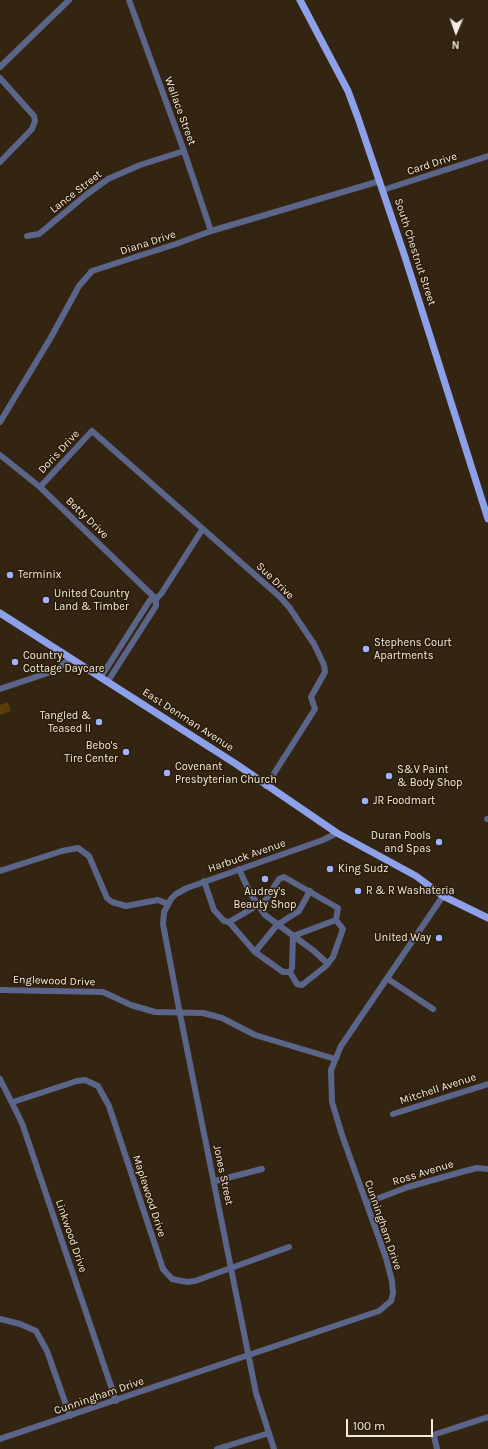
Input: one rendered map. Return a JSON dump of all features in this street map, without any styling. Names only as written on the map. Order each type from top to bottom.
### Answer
[{"type":"main road","name":"South Chestnut Street","points":[[300,0],[348,91],[383,190],[488,519]]},
{"type":"main road","name":"East Denman Avenue","points":[[0,613],[108,681],[337,833],[416,876],[443,896],[488,918]]},
{"type":"street","points":[[0,67],[70,0]]},
{"type":"street","name":"Wallace Street","points":[[129,0],[211,230]]},
{"type":"street","points":[[0,78],[34,116],[36,121],[32,130],[0,162]]},
{"type":"street","name":"Lance Street","points":[[27,236],[39,234],[86,195],[108,180],[140,165],[184,151]]},
{"type":"street","name":"Card Drive","points":[[383,190],[488,156]]},
{"type":"street","name":"Diana Drive","points":[[0,422],[86,276],[92,270],[176,244],[211,230],[380,181]]},
{"type":"street","name":"Doris Drive","points":[[40,487],[92,431]]},
{"type":"street","name":"Sue Drive","points":[[92,431],[202,530],[280,597],[314,644],[324,665],[325,672],[311,697],[315,709],[266,786]]},
{"type":"street","name":"Betty Drive","points":[[0,455],[40,487],[156,598]]},
{"type":"street","points":[[101,677],[150,600],[161,594],[202,530]]},
{"type":"street","points":[[108,681],[156,606],[156,598]]},
{"type":"street","points":[[0,689],[57,670],[70,658]]},
{"type":"street","name":"Harbuck Avenue","points":[[168,904],[176,894],[204,881],[323,840],[337,833]]},
{"type":"street","points":[[0,871],[62,851],[78,848],[90,856],[103,890],[107,898],[112,902],[126,906],[158,900],[168,904]]},
{"type":"street","points":[[239,869],[257,906],[277,925],[314,951],[328,964]]},
{"type":"street","points":[[229,922],[264,901],[280,877],[289,879],[336,906],[338,912],[336,920]]},
{"type":"street","points":[[204,881],[214,910],[224,921],[229,922],[255,952],[283,972],[290,972]]},
{"type":"street","points":[[255,952],[277,925],[299,911],[310,891]]},
{"type":"street","name":"Cunningham Drive","points":[[0,1439],[379,1311],[391,1301],[393,1293],[392,1282],[342,1135],[332,1102],[330,1079],[335,1059],[341,1046],[443,896]]},
{"type":"street","name":"Jones Street","points":[[168,904],[164,912],[163,924],[180,1014],[256,1393],[274,1449]]},
{"type":"street","points":[[293,936],[336,920]]},
{"type":"street","points":[[290,972],[297,984],[302,985],[328,964],[333,957],[342,933],[341,926],[336,920]]},
{"type":"street","points":[[290,972],[292,968],[293,936]]},
{"type":"street","points":[[388,979],[433,1009]]},
{"type":"street","name":"Englewood Drive","points":[[0,990],[103,992],[144,1010],[180,1014],[203,1013],[216,1015],[254,1036],[335,1059]]},
{"type":"street","name":"Linkwood Drive","points":[[0,1080],[13,1102],[22,1123],[116,1401]]},
{"type":"street","name":"Maplewood Drive","points":[[13,1102],[77,1081],[85,1080],[98,1086],[109,1106],[166,1274],[172,1279],[187,1282],[205,1278],[289,1247]]},
{"type":"street","name":"Mitchell Avenue","points":[[394,1114],[488,1084]]},
{"type":"street","name":"Ross Avenue","points":[[366,1203],[408,1187],[477,1168],[488,1169]]},
{"type":"street","points":[[214,1181],[262,1169]]},
{"type":"street","points":[[0,1319],[20,1324],[36,1331],[47,1351],[70,1416]]},
{"type":"street","points":[[437,1449],[434,1436],[436,1434],[488,1417]]},
{"type":"street","points":[[217,1449],[269,1433]]},
{"type":"shaded area","points":[[8,702],[11,711],[0,715],[0,705]]},
{"type":"place","name":"Terminix","points":[[10,575]]},
{"type":"place","name":"United Country Land & Timber","points":[[46,600]]},
{"type":"place","name":"Stephens Court Apartments","points":[[366,649]]},
{"type":"place","name":"Country Cottage Daycare","points":[[15,662]]},
{"type":"place","name":"Tangled & Teased II","points":[[99,722]]},
{"type":"place","name":"Bebo's Tire Center","points":[[126,752]]},
{"type":"place","name":"Covenant Presbyterian Church","points":[[167,773]]},
{"type":"place","name":"S&V Paint & Body Shop","points":[[389,776]]},
{"type":"place","name":"JR Foodmart","points":[[365,801]]},
{"type":"place","name":"Duran Pools and Spas","points":[[439,842]]},
{"type":"place","name":"King Sudz","points":[[330,869]]},
{"type":"place","name":"Audrey's Beauty Shop","points":[[265,879]]},
{"type":"place","name":"R & R Washateria","points":[[358,891]]},
{"type":"place","name":"United Way","points":[[439,938]]}]
